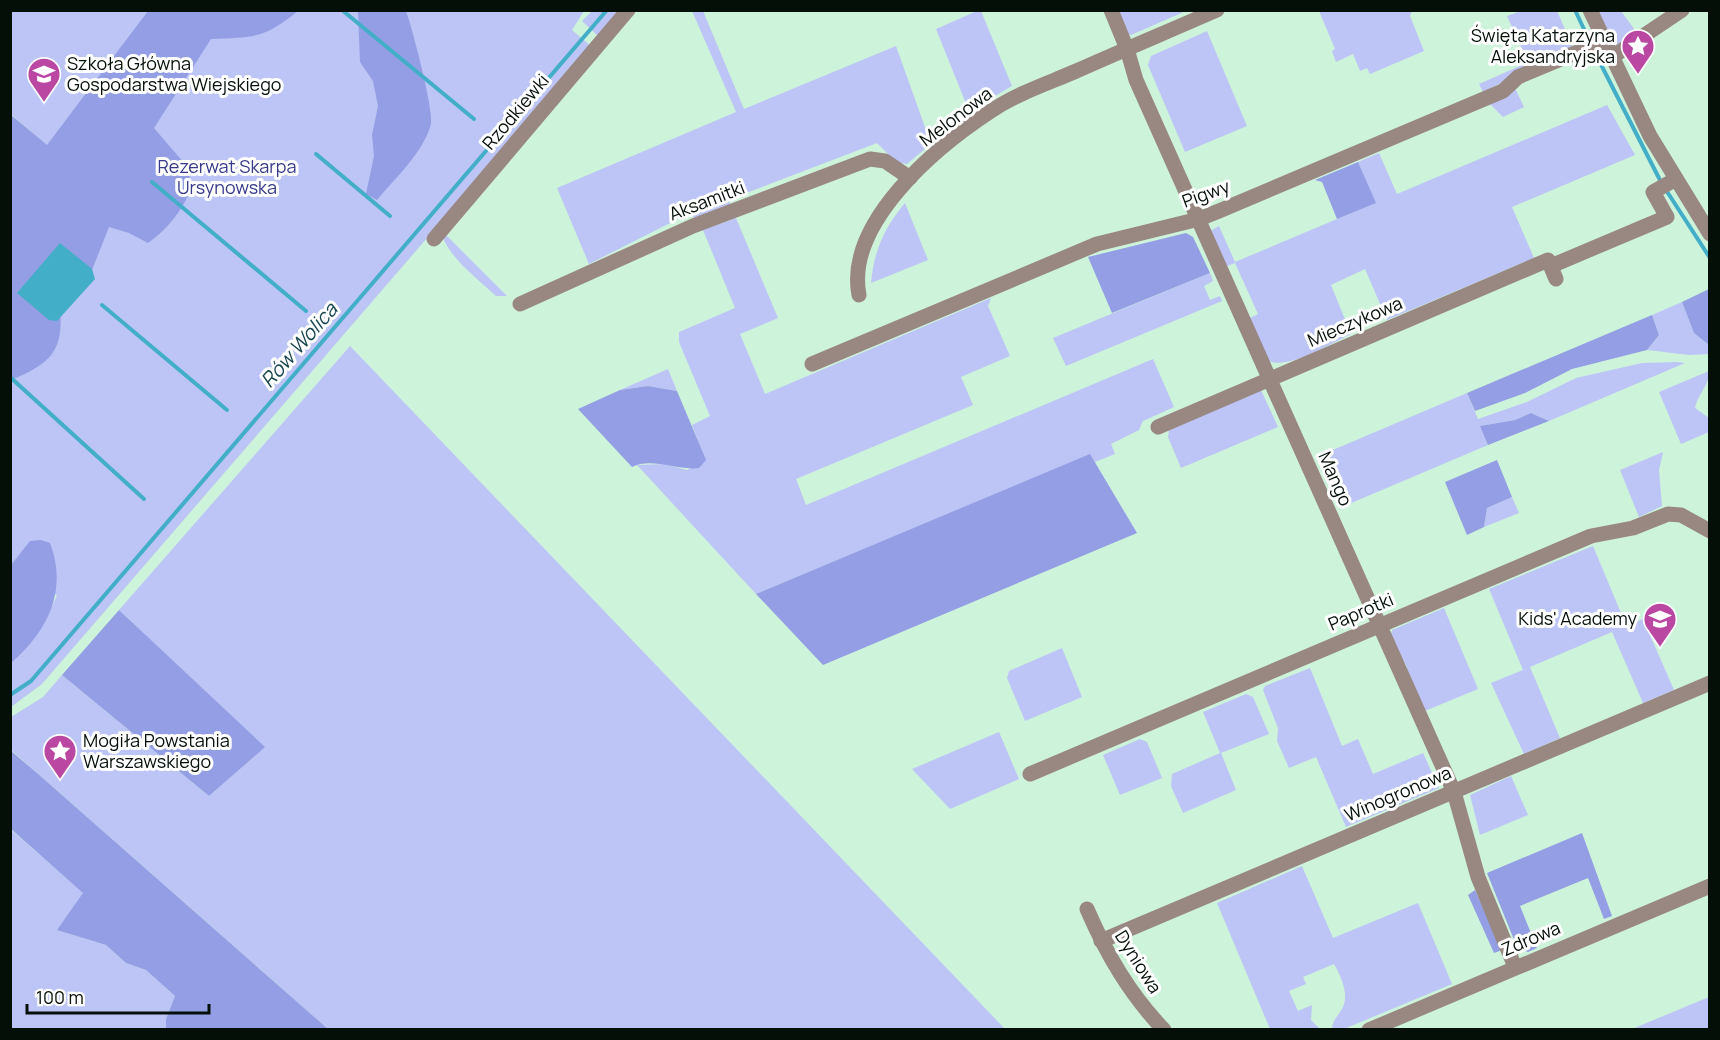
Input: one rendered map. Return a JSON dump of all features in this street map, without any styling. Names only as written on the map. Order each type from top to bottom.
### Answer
[{"type":"street","name":"Rzodkiewki","points":[[434,239],[628,10]]},
{"type":"street","name":"Mango","points":[[1111,10],[1127,49],[1136,81],[1454,792],[1478,878],[1515,968]]},
{"type":"street","name":"Melonowa","points":[[859,295],[857,269],[867,236],[884,208],[910,178],[991,111],[1016,97],[1217,10]]},
{"type":"street","points":[[1590,10],[1602,42],[1612,57],[1650,136],[1668,183],[1710,234]]},
{"type":"street","points":[[1612,57],[1682,10]]},
{"type":"street","name":"Pigwy","points":[[812,364],[1097,244],[1199,219],[1503,91],[1518,77],[1602,42]]},
{"type":"street","name":"Aksamitki","points":[[520,304],[693,226],[870,159],[885,162],[910,178]]},
{"type":"street","points":[[1558,263],[1667,217],[1653,192],[1668,183]]},
{"type":"street","name":"Mieczykowa","points":[[1158,427],[1548,260],[1556,279]]},
{"type":"street","name":"Paprotki","points":[[1030,774],[1591,536],[1633,528],[1668,514],[1681,515],[1710,531]]},
{"type":"street","name":"Winogronowa","points":[[1101,941],[1710,683]]},
{"type":"street","name":"Zdrowa","points":[[1369,1029],[1710,886]]},
{"type":"street","name":"Dyniowa","points":[[1087,909],[1101,941],[1126,986],[1164,1029]]},
{"type":"green space","name":"Rezerwat Skarpa Ursynowska","points":[[10,11],[584,11],[572,30],[592,47],[42,684],[11,707],[11,663],[43,624],[57,596],[16,560],[11,565],[11,192],[46,145],[11,114]]},
{"type":"green space","points":[[592,11],[620,11],[598,36],[582,21]]},
{"type":"green space","points":[[692,11],[703,11],[744,109],[896,46],[931,144],[907,164],[896,162],[877,143],[728,200],[731,205],[695,221],[692,212],[589,264],[557,188],[736,112]]},
{"type":"green space","points":[[981,11],[1012,86],[969,111],[936,29]]},
{"type":"green space","points":[[1116,11],[1186,11],[1131,35],[1125,33]]},
{"type":"green space","points":[[1319,11],[1412,11],[1410,16],[1424,51],[1370,74],[1367,68],[1360,71],[1353,54],[1336,62],[1332,51],[1335,49]]},
{"type":"green space","points":[[1521,11],[1557,11],[1573,47],[1483,92],[1479,84],[1522,65],[1527,60],[1507,16]]},
{"type":"green space","points":[[1595,11],[1621,11],[1637,33],[1618,46],[1611,32],[1607,33]]},
{"type":"green space","points":[[1207,31],[1247,126],[1185,152],[1148,65],[1151,56]]},
{"type":"green space","points":[[1514,86],[1524,107],[1503,117],[1489,103]]},
{"type":"green space","points":[[1607,105],[1635,155],[1512,207],[1534,258],[1387,320],[1365,269],[1331,285],[1351,334],[1320,350],[1282,363],[1273,362],[1263,354],[1248,319],[1258,314],[1235,263],[1225,267],[1210,231],[1219,226],[1235,262],[1375,203],[1358,162],[1379,153],[1397,194]]},
{"type":"green space","points":[[905,203],[928,260],[871,283],[881,240]]},
{"type":"green space","points":[[736,218],[778,318],[740,334],[765,394],[991,298],[988,306],[1010,356],[961,377],[973,405],[796,479],[806,505],[1153,359],[1174,407],[1143,421],[1139,430],[1111,444],[1115,454],[1095,462],[1090,455],[756,594],[637,465],[664,464],[687,470],[705,460],[692,425],[710,416],[679,342],[679,332],[735,308],[703,230]]},
{"type":"green space","points":[[446,235],[507,296],[496,296],[467,269],[447,246],[443,238]]},
{"type":"green space","points":[[1210,273],[1213,281],[1204,286],[1210,300],[1220,296],[1222,301],[1066,366],[1053,338]]},
{"type":"green space","points":[[1682,302],[1694,333],[1709,345],[1709,354],[1689,355],[1647,350],[1659,335],[1652,315]]},
{"type":"green space","points":[[350,346],[1005,1029],[328,1029],[11,750],[11,717],[43,697],[62,675],[209,796],[264,747],[119,610]]},
{"type":"green space","points":[[1642,363],[1685,363],[1549,421],[1531,413],[1515,420],[1481,426],[1488,445],[1349,504],[1341,502],[1321,455],[1467,393],[1478,419],[1527,402],[1576,378]]},
{"type":"green space","points":[[668,369],[677,391],[648,386],[620,390]]},
{"type":"green space","points":[[1709,371],[1709,377],[1695,408],[1709,418],[1709,432],[1681,444],[1659,392]]},
{"type":"green space","points":[[1261,390],[1278,427],[1181,468],[1168,437],[1169,430]]},
{"type":"green space","points":[[1663,452],[1659,470],[1662,506],[1639,517],[1620,470]]},
{"type":"green space","points":[[1512,497],[1519,513],[1484,527],[1487,508]]},
{"type":"green space","points":[[1593,546],[1626,625],[1643,619],[1674,690],[1643,703],[1612,632],[1530,667],[1560,738],[1524,754],[1491,683],[1523,670],[1489,589]]},
{"type":"green space","points":[[1444,608],[1478,689],[1420,713],[1406,665],[1390,638],[1392,630]]},
{"type":"green space","points":[[1062,648],[1082,697],[1025,721],[1007,678],[1009,671]]},
{"type":"green space","points":[[1310,668],[1342,746],[1358,739],[1373,774],[1423,753],[1439,788],[1346,827],[1316,757],[1289,768],[1277,741],[1278,728],[1263,690],[1265,686]]},
{"type":"green space","points":[[1246,694],[1253,697],[1269,734],[1221,753],[1236,790],[1183,813],[1171,786],[1172,774],[1220,753],[1203,712]]},
{"type":"green space","points":[[999,732],[1019,779],[950,809],[912,769]]},
{"type":"green space","points":[[1140,739],[1147,742],[1162,778],[1120,795],[1103,755]]},
{"type":"green space","points":[[1511,776],[1528,815],[1480,835],[1470,795]]},
{"type":"green space","points":[[10,829],[84,893],[58,930],[106,945],[126,963],[146,970],[175,996],[166,1019],[166,1029],[11,1029]]},
{"type":"green space","points":[[1302,866],[1333,938],[1418,903],[1452,984],[1344,1029],[1332,1029],[1334,1020],[1345,1002],[1342,979],[1334,964],[1303,977],[1306,984],[1289,991],[1298,1011],[1312,1005],[1311,1020],[1320,1029],[1270,1029],[1217,903]]},
{"type":"green space","points":[[1709,997],[1709,1029],[1632,1029]]},
{"type":"shaded area","points":[[148,11],[298,11],[276,27],[258,35],[211,39],[154,128],[184,163],[193,186],[184,203],[169,225],[148,243],[129,233],[109,227],[92,270],[59,294],[60,326],[55,349],[40,365],[11,380],[10,114],[47,145]]},
{"type":"shaded area","points":[[358,11],[406,11],[422,69],[431,116],[431,124],[422,145],[377,200],[366,194],[374,156],[372,135],[378,106],[373,81],[360,62]]},
{"type":"shaded area","points":[[1358,162],[1376,203],[1337,219],[1322,182],[1315,180]]},
{"type":"shaded area","points":[[1186,233],[1193,237],[1210,273],[1112,313],[1088,257]]},
{"type":"shaded area","points":[[60,243],[92,269],[95,279],[57,321],[49,320],[17,293]]},
{"type":"shaded area","points":[[1709,289],[1709,345],[1694,333],[1682,302]]},
{"type":"shaded area","points":[[1652,315],[1659,335],[1647,350],[1572,369],[1525,393],[1475,411],[1467,393]]},
{"type":"shaded area","points":[[648,386],[677,391],[706,460],[699,468],[648,463],[632,467],[578,409],[620,390]]},
{"type":"shaded area","points":[[1531,413],[1549,421],[1488,445],[1480,426],[1515,420]]},
{"type":"shaded area","points":[[1090,454],[1137,533],[823,665],[756,594]]},
{"type":"shaded area","points":[[1497,460],[1512,497],[1487,508],[1484,527],[1467,535],[1445,482]]},
{"type":"shaded area","points":[[41,540],[50,543],[55,560],[57,577],[55,593],[44,623],[24,651],[11,663],[11,565],[30,541]]},
{"type":"shaded area","points":[[119,610],[265,747],[209,796],[62,675]]},
{"type":"shaded area","points":[[10,750],[328,1029],[166,1029],[166,1019],[175,996],[146,970],[126,963],[106,945],[57,930],[83,893],[11,829]]},
{"type":"shaded area","points":[[1582,833],[1612,916],[1604,919],[1588,878],[1520,906],[1537,948],[1528,952],[1517,947],[1487,873]]},
{"type":"shaded area","points":[[1475,890],[1502,950],[1494,953],[1468,895]]},
{"type":"waterway","points":[[342,10],[474,119]]},
{"type":"waterway","name":"Rów Wolica","points":[[10,695],[31,681],[607,10]]},
{"type":"waterway","points":[[1575,10],[1590,42]]},
{"type":"waterway","points":[[1593,49],[1662,184]]},
{"type":"waterway","points":[[316,154],[390,216]]},
{"type":"waterway","points":[[152,182],[306,311]]},
{"type":"waterway","points":[[1666,190],[1710,258]]},
{"type":"waterway","points":[[102,305],[227,410]]},
{"type":"waterway","points":[[10,377],[144,499]]},
{"type":"place","name":"Święta Katarzyna Aleksandryjska","points":[[1638,75]]},
{"type":"place","name":"Szkoła Główna Gospodarstwa Wiejskiego","points":[[44,103]]},
{"type":"place","name":"Kids' Academy","points":[[1660,648]]},
{"type":"place","name":"Mogiła Powstania Warszawskiego","points":[[60,780]]}]
